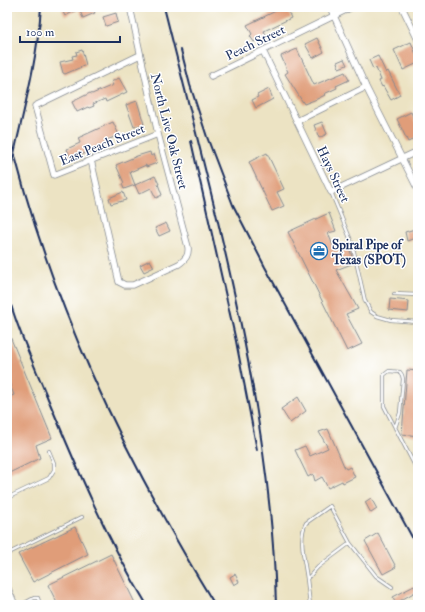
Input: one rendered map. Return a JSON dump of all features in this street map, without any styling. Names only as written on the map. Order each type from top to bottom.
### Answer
[{"type":"street","name":"North Live Oak Street","points":[[91,160],[119,282],[124,285],[133,285],[186,260],[189,252],[188,246],[158,134],[130,7]]},
{"type":"street","points":[[330,7],[335,15],[366,87],[418,190]]},
{"type":"street","name":"Peach Street","points":[[211,76],[352,7]]},
{"type":"street","points":[[402,7],[418,40]]},
{"type":"street","name":"Hays Street","points":[[263,50],[331,192]]},
{"type":"street","name":"East Peach Street","points":[[140,55],[35,106],[54,175],[158,134]]},
{"type":"street","points":[[297,121],[366,87]]},
{"type":"street","points":[[331,192],[418,151]]},
{"type":"street","points":[[7,586],[16,605]]},
{"type":"lane","name":"Hays Street","points":[[331,192],[352,243],[364,301],[371,312],[377,316],[391,320],[418,322]]},
{"type":"lane","points":[[394,294],[418,295]]},
{"type":"lane","points":[[418,311],[418,322]]},
{"type":"lane","points":[[395,428],[400,412],[403,379],[400,372],[389,371],[384,375],[384,406],[395,428],[417,470],[418,470]]},
{"type":"lane","points":[[7,498],[49,478],[54,470],[54,463],[49,451]]},
{"type":"lane","points":[[310,605],[303,531],[306,523],[330,506],[350,543],[376,576],[392,587]]},
{"type":"lane","points":[[7,554],[82,517]]},
{"type":"lane","points":[[307,578],[318,567],[350,543]]},
{"type":"lane","points":[[21,605],[34,598],[38,598],[40,605]]},
{"type":"building","points":[[63,7],[92,7],[95,13],[83,18],[79,9],[65,16],[62,10],[64,9]]},
{"type":"building","points":[[286,7],[291,18],[264,31],[266,35],[254,42],[250,36],[252,34],[247,25]]},
{"type":"building","points":[[116,13],[118,22],[106,26],[103,17]]},
{"type":"building","points":[[317,38],[324,52],[313,58],[305,44]]},
{"type":"building","points":[[411,42],[418,59],[418,63],[403,70],[394,50]]},
{"type":"building","points":[[297,49],[314,85],[345,72],[349,80],[336,86],[337,88],[324,94],[325,95],[304,104],[285,74],[288,72],[281,56]]},
{"type":"building","points":[[82,50],[86,65],[65,74],[63,73],[60,62],[73,59],[72,56],[77,55],[76,52]]},
{"type":"building","points":[[378,56],[386,73],[388,71],[400,95],[391,100],[379,81],[381,80],[376,68],[373,69],[369,60]]},
{"type":"building","points":[[344,59],[347,65],[339,68],[337,62]]},
{"type":"building","points":[[119,78],[127,92],[106,102],[105,99],[93,104],[94,106],[77,112],[72,102],[90,93],[92,94],[113,85],[111,82]]},
{"type":"building","points":[[269,89],[273,99],[256,108],[252,100],[258,97],[257,95]]},
{"type":"building","points":[[137,101],[144,124],[134,127],[126,105]]},
{"type":"building","points":[[411,112],[418,129],[418,137],[408,142],[397,119]]},
{"type":"building","points":[[113,122],[119,135],[105,141],[106,143],[101,147],[76,157],[75,155],[70,157],[67,149],[80,143],[78,138]]},
{"type":"building","points":[[322,122],[327,134],[319,138],[314,125]]},
{"type":"building","points":[[150,152],[151,156],[154,154],[157,163],[146,167],[146,165],[130,172],[135,185],[124,189],[122,184],[124,183],[116,165]]},
{"type":"building","points":[[267,153],[284,189],[277,192],[284,206],[272,211],[249,162]]},
{"type":"building","points":[[155,176],[162,195],[156,198],[151,188],[139,194],[135,185]]},
{"type":"building","points":[[123,192],[126,200],[111,204],[109,198]]},
{"type":"building","points":[[329,213],[336,231],[328,233],[335,251],[349,247],[354,263],[336,270],[358,309],[346,314],[362,344],[347,351],[288,232]]},
{"type":"building","points":[[166,223],[170,231],[159,236],[155,228]]},
{"type":"building","points":[[418,228],[418,237],[407,241],[405,232]]},
{"type":"building","points":[[150,260],[154,267],[144,272],[140,265]]},
{"type":"building","points":[[390,299],[409,301],[408,312],[389,310]]},
{"type":"building","points":[[7,329],[52,438],[36,445],[40,458],[7,474],[7,398],[14,395],[7,377]]},
{"type":"building","points":[[407,370],[418,371],[418,436],[402,434]]},
{"type":"building","points":[[298,397],[306,411],[290,423],[281,409]]},
{"type":"building","points":[[328,429],[344,466],[346,469],[350,467],[355,477],[343,483],[342,481],[328,488],[322,477],[315,481],[313,474],[308,477],[295,450],[305,446],[310,456],[328,448],[319,432]]},
{"type":"building","points":[[371,498],[377,509],[371,513],[365,502]]},
{"type":"building","points":[[75,527],[88,554],[33,582],[18,554]]},
{"type":"building","points":[[378,533],[396,567],[383,574],[365,541]]},
{"type":"building","points":[[111,554],[136,605],[58,605],[48,585]]},
{"type":"building","points":[[235,574],[239,582],[234,585],[230,577]]},
{"type":"building","points":[[414,586],[417,591],[396,603],[393,597]]},
{"type":"railway","points":[[7,186],[32,75],[41,7]]},
{"type":"railway","points":[[164,7],[220,229],[251,378],[263,453],[272,529],[276,605]]},
{"type":"railway","points":[[181,50],[190,85],[207,137],[233,205],[265,267],[418,548]]},
{"type":"railway","points":[[7,123],[23,187],[43,250],[66,312],[91,372],[149,491],[215,605]]},
{"type":"railway","points":[[191,141],[236,341],[257,450]]},
{"type":"railway","points":[[7,291],[25,343],[80,475],[118,554],[147,605]]},
{"type":"place","name":"Spiral Pipe of Texas (SPOT)","points":[[319,251]]}]
